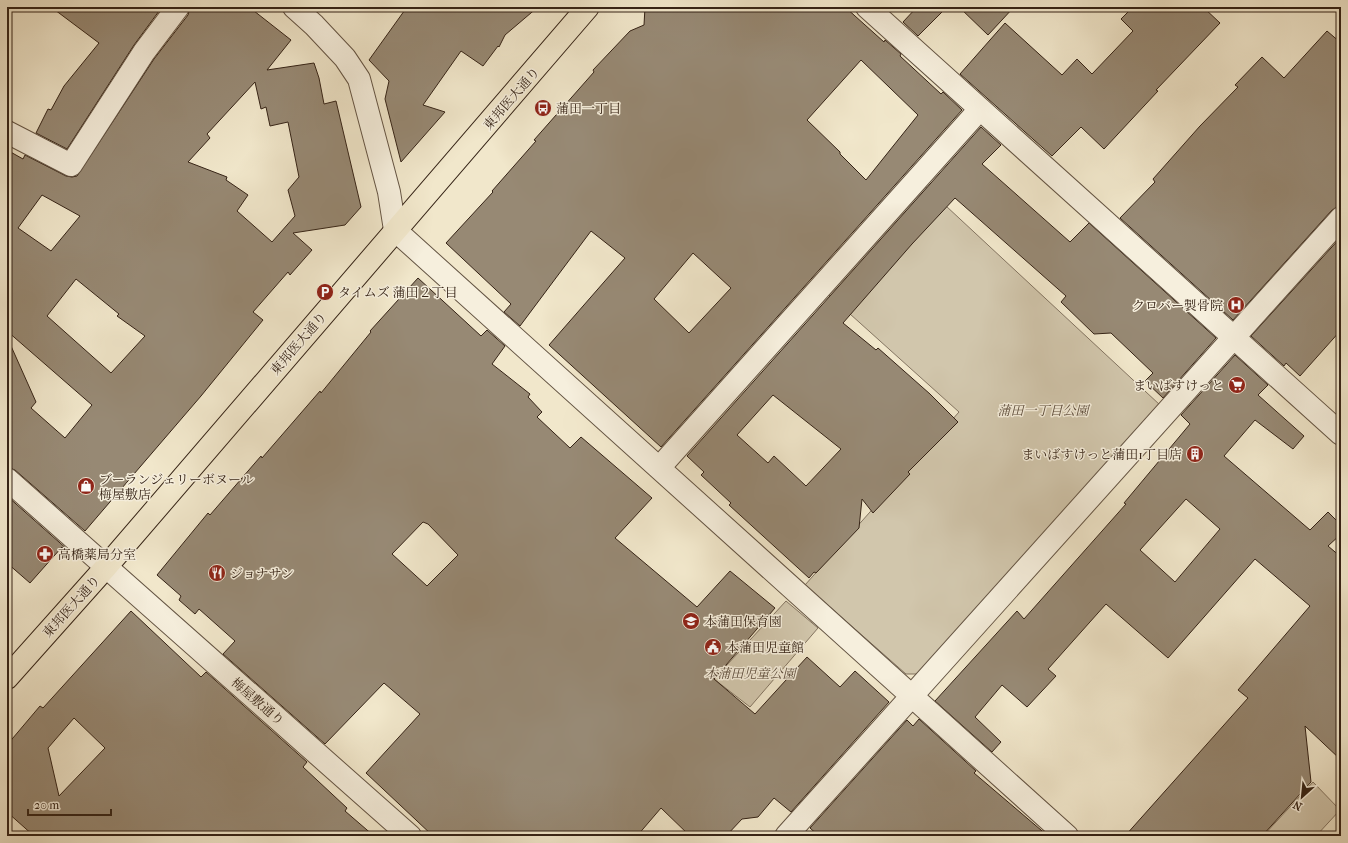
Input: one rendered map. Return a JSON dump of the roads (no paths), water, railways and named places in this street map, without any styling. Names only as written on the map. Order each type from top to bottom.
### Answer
[{"type":"main road","name":"東邦医大通り","points":[[7,678],[106,567],[588,7]]},
{"type":"street","points":[[7,132],[71,165],[144,52],[178,7]]},
{"type":"street","points":[[294,7],[345,58],[359,80],[389,192],[396,230],[1067,836]]},
{"type":"street","points":[[867,7],[1341,434]]},
{"type":"street","points":[[659,468],[980,108]]},
{"type":"street","points":[[786,836],[1341,218]]},
{"type":"street","name":"梅屋敷通り","points":[[7,479],[410,836]]},
{"type":"place","name":"蒲田一丁目","points":[[543,108]]},
{"type":"place","name":"タイムズ 蒲田２丁目","points":[[325,292]]},
{"type":"place","name":"クロバー製骨院","points":[[1236,305]]},
{"type":"place","name":"まいばすけっと","points":[[1237,385]]},
{"type":"place","name":"まいばすけっと蒲田1丁目店","points":[[1195,454]]},
{"type":"place","name":"ブーランジェリーボヌール 梅屋敷店","points":[[86,486]]},
{"type":"place","name":"高橋薬局分室","points":[[45,554]]},
{"type":"place","name":"ジョナサン","points":[[217,573]]},
{"type":"place","name":"本蒲田保育園","points":[[691,621]]},
{"type":"place","name":"本蒲田児童館","points":[[713,647]]},
{"type":"park label","name":"蒲田一丁目公園","points":[[1043,410]]},
{"type":"park label","name":"本蒲田児童公園","points":[[750,673]]}]
